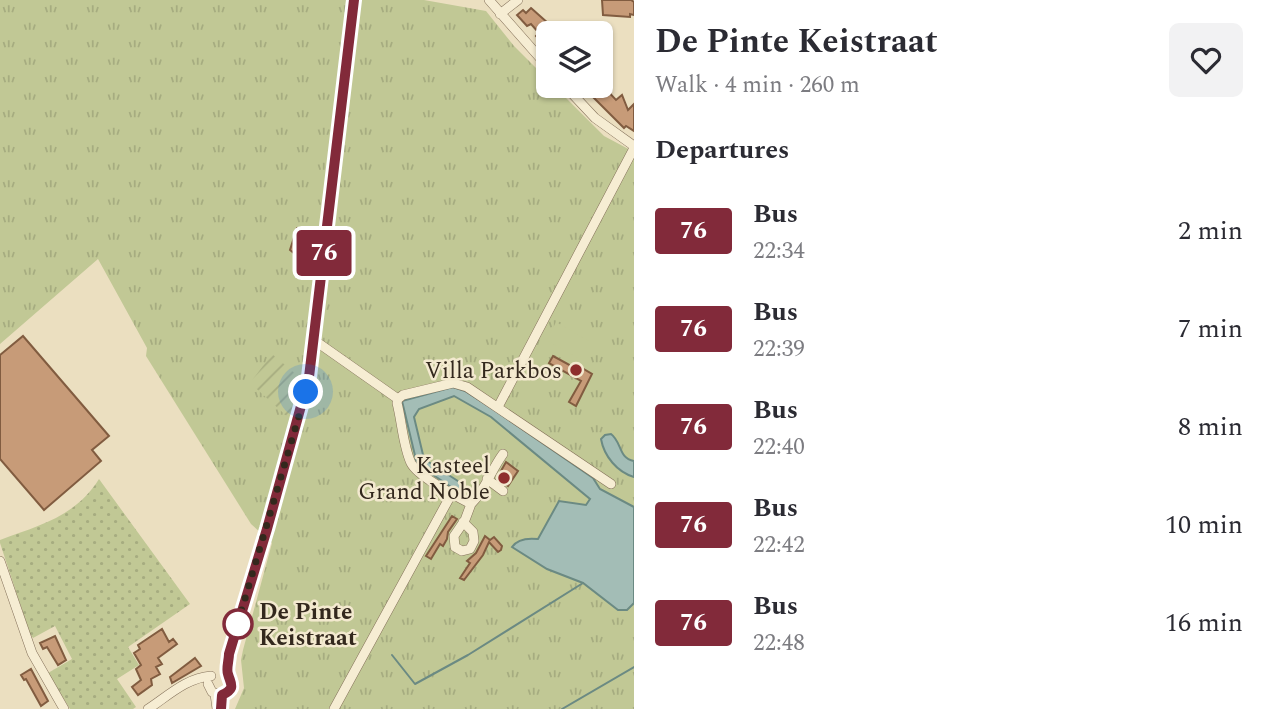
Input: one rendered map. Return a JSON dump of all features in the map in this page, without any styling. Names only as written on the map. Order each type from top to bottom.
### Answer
[{"type":"street","points":[[219,709],[217,677],[229,654],[309,377],[354,0]]},
{"type":"street","points":[[489,0],[536,54]]},
{"type":"street","points":[[500,14],[517,0]]},
{"type":"street","points":[[498,407],[634,147],[595,118],[576,98]]},
{"type":"street","points":[[305,251],[310,249],[313,241],[325,242]]},
{"type":"street","points":[[314,340],[398,399]]},
{"type":"street","points":[[398,399],[408,394],[457,383],[498,407],[611,484]]},
{"type":"street","points":[[398,399],[410,461],[416,470],[471,504]]},
{"type":"street","points":[[463,522],[471,504],[503,454]]},
{"type":"street","points":[[486,479],[503,491]]},
{"type":"street","points":[[334,709],[452,493]]},
{"type":"street","points":[[0,561],[32,653],[64,709]]},
{"type":"street","points":[[148,709],[192,680],[217,677],[231,680],[228,692],[218,694]]},
{"type":"green space","points":[[0,0],[424,0],[486,11],[536,68],[536,98],[566,98],[604,136],[634,152],[634,709],[235,709],[244,688],[241,660],[243,650],[272,543],[251,524],[146,356],[147,348],[98,259],[0,344]]},
{"type":"green space","points":[[556,322],[590,342],[579,359],[547,340]]},
{"type":"green space","points":[[272,354],[304,381],[290,419],[250,383]]},
{"type":"green space","points":[[99,479],[190,604],[128,647],[139,665],[117,679],[136,707],[133,709],[70,709],[48,673],[72,659],[55,626],[33,638],[30,634],[0,543],[0,540],[43,524],[68,511]]},
{"type":"water","points":[[453,387],[465,391],[496,411],[593,478],[600,489],[634,507],[634,603],[627,610],[618,610],[583,583],[547,569],[512,547],[520,540],[538,539],[559,501],[586,505],[590,499],[491,417],[454,396],[419,409],[414,417],[424,459],[464,485],[460,493],[417,464],[402,401]]},
{"type":"water","points":[[611,434],[625,457],[634,461],[634,477],[617,467],[605,451],[601,439]]},
{"type":"building","points":[[602,0],[631,0],[634,2],[634,15],[603,15]]},
{"type":"building","points":[[531,8],[546,21],[536,21],[536,30],[531,24],[527,26],[517,15],[523,10],[526,13]]},
{"type":"building","points":[[622,95],[628,110],[634,104],[634,131],[626,126],[624,128],[594,98],[613,97],[616,100]]},
{"type":"building","points":[[297,228],[304,229],[298,253],[314,263],[311,267],[290,250]]},
{"type":"building","points":[[23,336],[109,436],[92,450],[101,461],[44,510],[0,459],[0,355]]},
{"type":"building","points":[[553,356],[592,374],[576,406],[569,402],[581,381],[549,363]]},
{"type":"building","name":"Kasteel Grand Noble","points":[[506,462],[518,471],[508,486],[497,478]]},
{"type":"building","points":[[452,516],[457,519],[443,546],[440,544],[431,559],[426,556]]},
{"type":"building","points":[[485,536],[490,540],[494,537],[502,546],[501,550],[498,552],[489,542],[483,555],[464,580],[460,578],[470,563],[467,561],[476,553]]},
{"type":"building","points":[[162,629],[169,642],[173,639],[177,644],[158,658],[162,664],[156,667],[160,674],[151,679],[152,685],[138,695],[132,687],[141,680],[136,669],[141,665],[134,653],[140,649],[138,645]]},
{"type":"building","points":[[55,636],[66,660],[58,665],[47,647],[43,649],[40,643]]},
{"type":"building","points":[[195,658],[201,666],[172,683],[170,677]]},
{"type":"building","points":[[31,669],[48,701],[41,706],[21,675]]},
{"type":"waterway","points":[[392,655],[415,684],[468,655],[583,583]]},
{"type":"waterway","points":[[562,709],[634,667]]},
{"type":"bus line","name":"76","points":[[221,709],[222,695],[228,692],[231,686],[228,675],[229,654],[309,377],[354,0]]},
{"type":"place","name":"Villa Parkbos","points":[[576,370]]},
{"type":"place","name":"Kasteel Grand Noble","points":[[504,478]]},
{"type":"place","name":"De Pinte Keistraat","points":[[238,624]]},
{"type":"route","points":[[238,624],[236,629],[306,392]]}]
